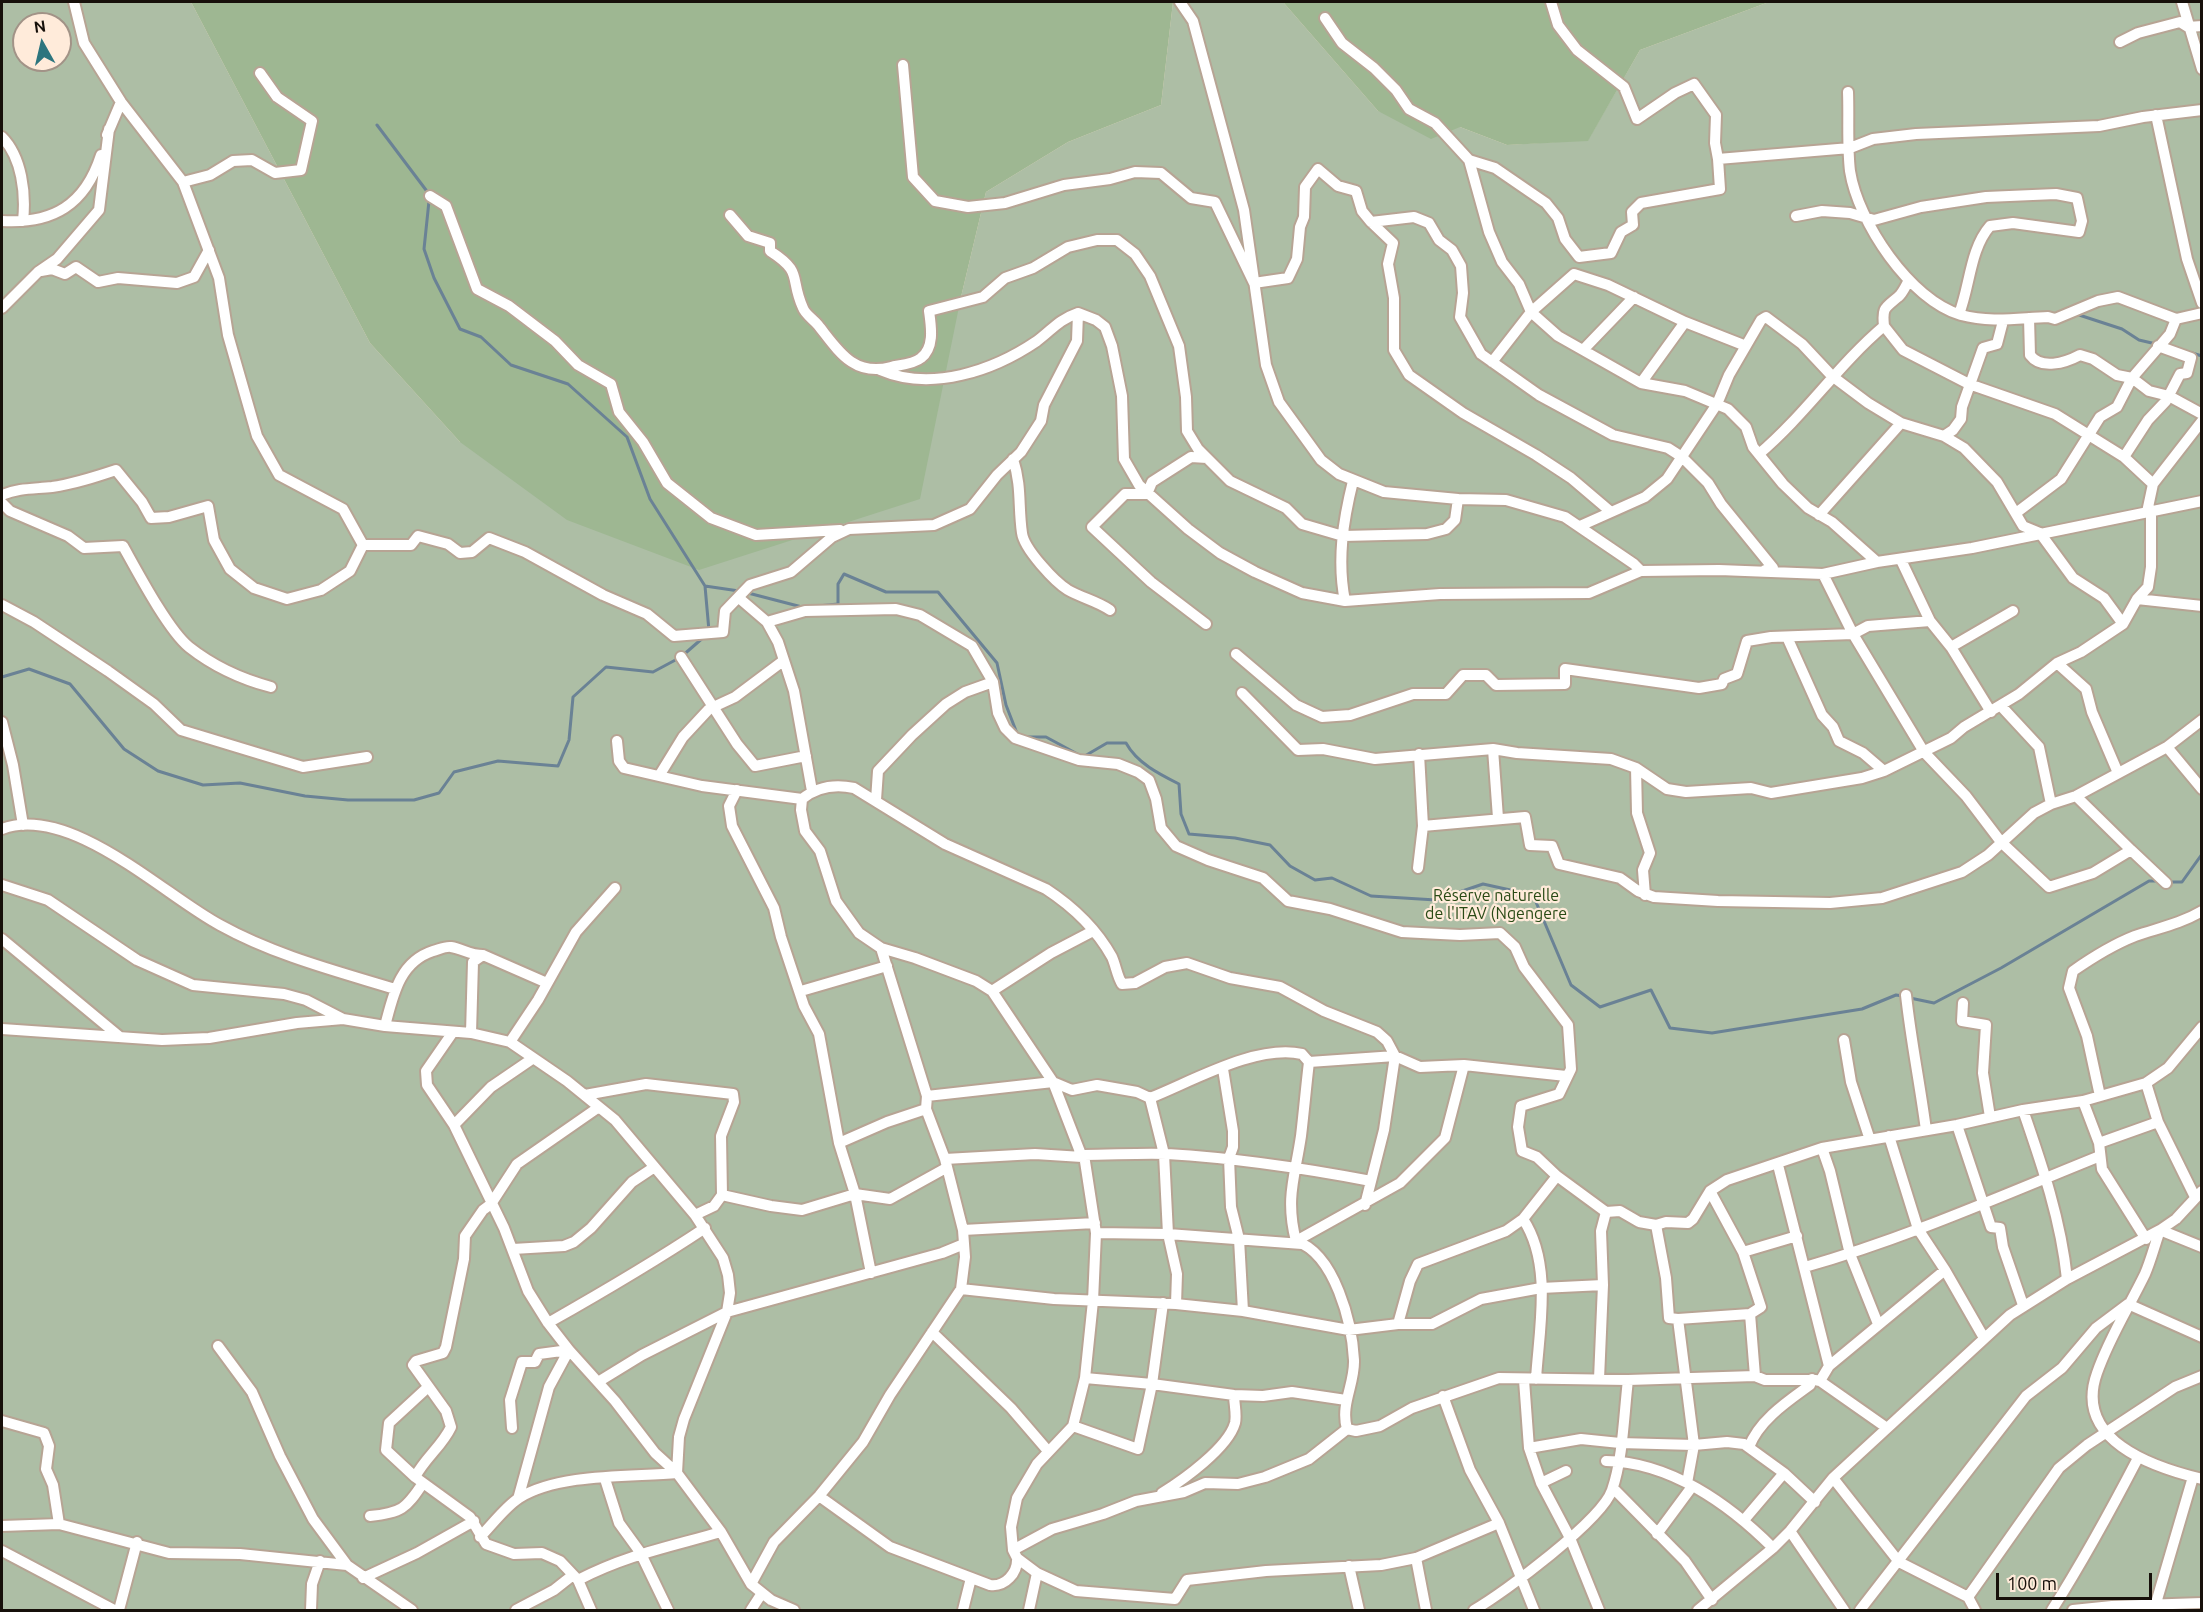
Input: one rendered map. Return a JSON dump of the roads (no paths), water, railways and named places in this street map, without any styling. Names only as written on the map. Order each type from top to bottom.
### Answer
[{"type":"street","points":[[74,2],[84,43],[121,102],[183,182],[219,278],[228,336],[257,436],[279,475],[343,509],[363,545]]},
{"type":"street","points":[[1180,2],[1193,21],[1244,210],[1266,365],[1279,402],[1321,460],[1353,481],[1384,492],[1458,499],[1506,500],[1565,517],[1641,571]]},
{"type":"street","points":[[1469,160],[1495,168],[1546,203],[1558,218],[1565,239],[1579,257],[1611,253],[1620,232],[1633,225],[1632,212],[1641,202],[1720,189],[1715,143],[1716,115],[1694,84],[1675,93],[1637,120],[1624,87],[1577,50],[1558,25],[1551,2]]},
{"type":"street","points":[[2182,2],[2202,69]]},
{"type":"street","points":[[1325,18],[1342,43],[1374,68],[1396,90],[1409,109],[1435,123],[1469,160],[1489,232],[1502,262],[1519,284],[1531,312],[1558,336],[1641,383],[1685,391],[1717,404],[1737,417],[1746,427],[1759,454],[1784,484],[1808,508],[1832,522],[1876,562]]},
{"type":"street","points":[[2120,42],[2138,33],[2180,22],[2188,27],[2202,26]]},
{"type":"street","points":[[903,65],[913,177],[935,201],[968,207],[1005,203],[1064,185],[1110,179],[1135,172],[1161,173],[1191,198],[1215,202],[1254,283]]},
{"type":"street","points":[[183,182],[210,176],[233,161],[252,160],[275,173],[301,170],[312,121],[277,97],[260,74]]},
{"type":"street","points":[[1848,93],[1850,171],[1867,218],[1881,246],[1908,280],[1959,314],[2003,321],[2029,318],[2055,319],[2098,301],[2118,297],[2176,319],[2202,313]]},
{"type":"street","points":[[2,222],[39,219],[71,206],[95,174],[109,129],[121,102]]},
{"type":"street","points":[[1718,159],[1851,148],[1873,139],[1916,134],[2099,126],[2156,115],[2202,110]]},
{"type":"street","points":[[2156,115],[2187,259],[2202,303]]},
{"type":"street","points":[[2,308],[38,272],[57,259],[99,210],[109,129]]},
{"type":"street","points":[[2,137],[20,169],[25,203],[22,221]]},
{"type":"street","points":[[1254,283],[1288,278],[1297,259],[1304,216],[1305,187],[1318,169],[1338,186],[1356,191],[1362,211],[1393,243],[1388,264],[1394,298],[1394,350],[1409,375],[1463,413],[1536,454],[1571,478],[1611,512]]},
{"type":"street","points":[[1796,216],[1822,211],[1850,213],[1874,220],[1921,207],[1986,197],[2056,194],[2077,198],[2082,221],[2079,232],[2013,223],[1990,226],[1979,239],[1966,297],[1959,314]]},
{"type":"street","points":[[430,196],[446,206],[477,289],[508,306],[555,341],[578,365],[611,384],[619,411],[643,442],[667,483],[711,518],[756,535],[934,525],[970,509],[1013,459],[1041,421],[1044,405],[1077,341],[1078,313]]},
{"type":"street","points":[[730,214],[748,236],[770,243],[770,251],[789,264],[797,282],[803,309],[833,348],[853,364],[880,370],[900,379],[967,375],[1004,361],[1038,340],[1062,318],[1078,313],[1096,320],[1105,327],[1112,346],[1122,396],[1124,459],[1147,494],[1188,529],[1220,552],[1255,572],[1302,593],[1345,601],[1440,594],[1541,596],[1589,593],[1641,571],[1822,574],[1876,562],[1972,548],[2202,501]]},
{"type":"street","points":[[1371,222],[1414,217],[1429,224],[1439,240],[1452,250],[1461,266],[1463,292],[1460,316],[1481,354],[1539,395],[1613,435],[1668,448],[1683,457],[1708,483],[1727,512],[1773,568],[1761,572]]},
{"type":"street","points":[[880,370],[920,360],[927,352],[932,333],[929,311],[982,297],[1005,278],[1033,268],[1068,247],[1096,240],[1117,240],[1135,254],[1150,276],[1179,346],[1186,397],[1187,431],[1207,458],[1230,481],[1286,508],[1302,524],[1343,536],[1427,534],[1446,529],[1455,520],[1458,499]]},
{"type":"street","points":[[38,272],[52,269],[65,274],[76,267],[98,282],[118,278],[177,284],[194,277],[209,250]]},
{"type":"street","points":[[1492,362],[1531,312],[1574,274],[1634,297],[1685,322],[1746,346]]},
{"type":"street","points":[[1908,280],[1900,296],[1889,302],[1883,313],[1884,326],[1903,350],[1969,384],[2055,414],[2124,457],[2153,484]]},
{"type":"street","points":[[1583,350],[1634,297]]},
{"type":"street","points":[[1580,526],[1646,497],[1667,479],[1717,404],[1729,375],[1761,320],[1766,316],[1802,344],[1832,376],[1868,403],[1901,423],[1944,436],[1964,448],[1987,470],[2023,526],[2040,533],[2073,578],[2104,598],[2123,624]]},
{"type":"street","points":[[2029,318],[2030,355],[2033,360],[2043,365],[2071,360],[2080,355],[2093,359],[2117,375],[2132,378],[2149,391],[2169,396],[2202,414]]},
{"type":"street","points":[[2016,513],[2061,479],[2100,417],[2117,407],[2132,378],[2170,334],[2176,319]]},
{"type":"street","points":[[1944,436],[1953,430],[1961,419],[1969,384],[1983,348],[1997,344],[2003,321]]},
{"type":"street","points":[[1641,383],[1685,322]]},
{"type":"street","points":[[1759,454],[1790,427],[1832,376],[1884,326]]},
{"type":"street","points":[[2124,457],[2148,420],[2169,396],[2180,374],[2187,373],[2190,358],[2160,344]]},
{"type":"street","points":[[1242,693],[1298,750],[1323,750],[1375,759],[1493,748],[1517,753],[1611,759],[1636,768],[1667,789],[1686,792],[1751,788],[1771,793],[1862,778],[1884,771],[1924,752],[2019,694],[2057,663],[2081,652],[2123,624],[2137,599],[2148,587],[2151,567],[2149,512],[2153,484],[2202,421]]},
{"type":"street","points":[[1819,515],[1901,423]]},
{"type":"street","points":[[1147,494],[1152,482],[1191,457],[1207,458]]},
{"type":"street","points":[[1013,459],[1020,480],[1022,535],[1031,554],[1066,589],[1094,599],[1110,610]]},
{"type":"street","points":[[2,495],[19,488],[52,486],[91,479],[116,470],[142,502],[151,518],[169,517],[208,506],[214,540],[230,569],[254,588],[287,599],[321,590],[350,571],[363,545]]},
{"type":"street","points":[[1345,601],[1340,576],[1343,536],[1353,481]]},
{"type":"street","points":[[1147,494],[1125,494],[1092,527],[1151,582],[1206,624]]},
{"type":"street","points":[[2,503],[10,511],[68,536],[84,548],[123,546],[143,581],[187,646],[236,677],[271,687]]},
{"type":"street","points":[[363,545],[411,545],[418,536],[448,544],[460,553],[472,552],[489,538],[525,552],[603,595],[648,614],[674,636],[723,632],[725,611],[750,585],[766,582],[791,572],[803,563],[818,546],[849,529]]},
{"type":"street","points":[[1900,560],[1930,621],[1996,709],[2039,747],[2051,804]]},
{"type":"street","points":[[1822,574],[1852,634],[1924,752],[1966,796],[2001,842],[2049,887],[2093,873],[2131,850]]},
{"type":"street","points":[[739,598],[767,621],[778,642],[794,691],[812,790]]},
{"type":"street","points":[[2137,599],[2202,606]]},
{"type":"street","points":[[2,606],[34,622],[108,670],[154,704],[181,730],[303,767],[368,757]]},
{"type":"street","points":[[767,621],[805,611],[896,609],[920,615],[972,646],[993,682],[998,713],[1005,728],[1015,738],[1079,760],[1118,764],[1138,772],[1149,780],[1156,799],[1161,828],[1176,846],[1208,860],[1263,878],[1288,901],[1330,909],[1402,932],[1460,935],[1500,933],[1507,937],[1524,967],[1568,1025],[1571,1069],[1559,1094],[1521,1106],[1518,1127],[1522,1151],[1537,1157],[1557,1176],[1606,1212],[1620,1211],[1639,1222],[1656,1225],[1666,1222],[1688,1223],[1710,1191],[1742,1174],[1778,1165],[1822,1148],[2083,1101],[2146,1083],[2168,1068],[2202,1027]]},
{"type":"street","points":[[1951,647],[2013,611]]},
{"type":"street","points":[[1236,654],[1296,705],[1322,717],[1350,716],[1413,694],[1446,694],[1463,675],[1486,675],[1496,685],[1564,684],[1565,669],[1699,688],[1722,684],[1724,679],[1737,674],[1747,641],[1852,634],[1868,626],[1930,621]]},
{"type":"street","points":[[1788,637],[1822,715],[1833,727],[1839,741],[1863,753],[1884,771]]},
{"type":"street","points":[[681,657],[714,704],[737,744],[755,766],[806,756]]},
{"type":"street","points":[[659,776],[684,737],[714,704],[735,697],[783,661]]},
{"type":"street","points":[[2057,663],[2086,689],[2092,712],[2118,773]]},
{"type":"street","points":[[876,800],[878,771],[912,735],[946,704],[965,692],[993,682]]},
{"type":"street","points":[[1423,826],[1525,817],[1530,845],[1552,846],[1560,864],[1620,878],[1645,894],[1718,902],[1830,903],[1882,898],[1952,877],[1988,855],[2026,819],[2051,804],[2076,796],[2166,747],[2202,720]]},
{"type":"street","points":[[2,722],[14,765],[23,825]]},
{"type":"street","points":[[617,741],[619,761],[624,768],[702,786],[802,799]]},
{"type":"street","points":[[2166,747],[2202,789]]},
{"type":"street","points":[[1493,748],[1498,818]]},
{"type":"street","points":[[1418,868],[1423,826],[1419,754]]},
{"type":"street","points":[[1636,768],[1637,813],[1650,853],[1643,870],[1645,894]]},
{"type":"street","points":[[819,1496],[890,1547],[997,1586],[1006,1581],[1016,1569],[1011,1527],[1017,1498],[1048,1451],[1073,1426],[1084,1378],[1093,1301],[1095,1228],[1083,1156],[1053,1082],[992,991],[976,981],[881,948],[859,933],[836,902],[820,851],[805,831],[801,810],[802,799],[812,790],[839,785],[855,788],[945,844],[1046,889],[1066,904],[1093,931],[1112,958],[1122,984],[1128,985],[1166,967],[1187,963],[1230,978],[1263,982],[1280,987],[1324,1011],[1377,1032],[1388,1041],[1395,1056],[1384,1130],[1365,1205]]},
{"type":"street","points":[[737,790],[729,806],[732,826],[774,908],[784,948],[801,991],[804,1006],[819,1034],[839,1143],[855,1194],[871,1273]]},
{"type":"street","points":[[2076,796],[2166,883]]},
{"type":"street","points":[[2,829],[23,825],[57,831],[94,844],[140,871],[219,925],[305,961],[395,989]]},
{"type":"street","points":[[2,885],[48,900],[137,960],[193,985],[284,994],[306,1000],[343,1019]]},
{"type":"street","points":[[510,1042],[576,932],[615,888]]},
{"type":"street","points":[[2100,1096],[2086,1036],[2069,988],[2073,971],[2102,951],[2138,935],[2176,925],[2202,911]]},
{"type":"street","points":[[992,991],[1051,953],[1093,931]]},
{"type":"street","points":[[2,939],[120,1037]]},
{"type":"street","points":[[385,1026],[395,989],[413,961],[428,953],[450,947],[471,955],[483,955],[547,983]]},
{"type":"street","points":[[751,1584],[774,1542],[819,1496],[862,1442],[961,1289],[963,1230],[946,1164],[926,1109],[927,1096],[881,948]]},
{"type":"street","points":[[471,1033],[473,962],[483,955]]},
{"type":"street","points":[[801,991],[887,966]]},
{"type":"street","points":[[1906,995],[1911,1048],[1920,1080],[1926,1130]]},
{"type":"street","points":[[1963,1003],[1962,1021],[1986,1025],[1983,1074],[1990,1117]]},
{"type":"street","points":[[2,1029],[162,1040],[209,1038],[297,1023],[343,1019],[385,1026],[471,1033],[510,1042],[567,1081],[615,1120],[653,1168],[695,1215],[723,1258],[730,1293],[727,1312],[684,1419],[679,1437],[677,1473]]},
{"type":"street","points":[[453,1032],[426,1071],[427,1085],[454,1125],[513,1249],[528,1291],[568,1350],[598,1382],[655,1453],[677,1473],[720,1532],[751,1584],[794,1611]]},
{"type":"street","points":[[1844,1040],[1851,1082],[1870,1140]]},
{"type":"street","points":[[927,1096],[1053,1082],[1072,1090],[1097,1085],[1137,1092],[1150,1098],[1244,1058],[1274,1052],[1302,1054],[1309,1062],[1289,1216],[1296,1241]]},
{"type":"street","points":[[1309,1062],[1395,1056],[1420,1067],[1464,1065],[1566,1076]]},
{"type":"street","points":[[454,1125],[491,1087],[532,1059]]},
{"type":"street","points":[[1296,1241],[1365,1205],[1400,1183],[1445,1138],[1464,1065]]},
{"type":"street","points":[[1223,1068],[1233,1131],[1233,1147],[1229,1158],[1231,1207],[1239,1239],[1243,1311]]},
{"type":"street","points":[[1698,1611],[1773,1548],[1815,1502],[1833,1478],[1984,1338],[2023,1305],[2160,1230],[2176,1219],[2198,1194],[2158,1122],[2146,1083]]},
{"type":"street","points":[[585,1095],[646,1084],[733,1094],[734,1102],[722,1136],[722,1195],[714,1206],[695,1215]]},
{"type":"street","points":[[1150,1098],[1164,1154],[1168,1234],[1177,1274],[1176,1304]]},
{"type":"street","points":[[2083,1101],[2099,1143],[2102,1169],[2145,1239]]},
{"type":"street","points":[[370,1516],[404,1509],[419,1480],[426,1458],[441,1444],[451,1427],[446,1411],[427,1388],[413,1365],[416,1361],[443,1353],[465,1259],[463,1241],[517,1164],[599,1107]]},
{"type":"street","points":[[839,1143],[887,1122],[926,1109]]},
{"type":"street","points":[[2023,1110],[2046,1178],[2064,1247],[2067,1279]]},
{"type":"street","points":[[2099,1143],[2158,1122]]},
{"type":"street","points":[[1957,1125],[1981,1203],[1991,1227],[2000,1228],[2002,1247],[2023,1305]]},
{"type":"street","points":[[1890,1136],[1918,1229],[1945,1270],[1984,1338]]},
{"type":"street","points":[[1822,1148],[1830,1171],[1850,1254],[1878,1324]]},
{"type":"street","points":[[722,1195],[802,1210],[855,1194],[890,1199],[946,1164],[1035,1154],[1083,1156],[1164,1154],[1229,1158],[1294,1166],[1371,1181]]},
{"type":"street","points":[[1805,1267],[1850,1254],[1918,1229],[2100,1156]]},
{"type":"street","points":[[1778,1165],[1829,1366]]},
{"type":"street","points":[[513,1249],[564,1246],[574,1242],[591,1228],[632,1182],[653,1168]]},
{"type":"street","points":[[1398,1324],[1410,1281],[1418,1264],[1506,1231],[1523,1219],[1557,1176]]},
{"type":"street","points":[[1656,1225],[1666,1278],[1670,1318],[1750,1314],[1761,1307],[1743,1252],[1710,1191]]},
{"type":"street","points":[[1599,1379],[1603,1285],[1601,1231],[1606,1212]]},
{"type":"street","points":[[1523,1219],[1537,1247],[1541,1288],[1530,1379],[1529,1449],[1541,1483],[1570,1538],[1599,1611]]},
{"type":"street","points":[[548,1323],[658,1260],[705,1228]]},
{"type":"street","points":[[963,1230],[1095,1228],[1307,1245]]},
{"type":"street","points":[[2160,1230],[2202,1247]]},
{"type":"street","points":[[2156,1603],[2197,1478],[2138,1458],[2120,1448],[2106,1434],[2093,1404],[2096,1376],[2128,1304],[2145,1273],[2160,1230]]},
{"type":"street","points":[[1743,1252],[1797,1236]]},
{"type":"street","points":[[1296,1241],[1307,1245],[1328,1270],[1344,1301],[1354,1362],[1346,1400],[1344,1420],[1347,1429]]},
{"type":"street","points":[[598,1382],[642,1355],[727,1312],[871,1273],[964,1244]]},
{"type":"street","points":[[1749,1447],[1753,1437],[1773,1415],[1878,1324],[1945,1270]]},
{"type":"street","points":[[961,1289],[1012,1296],[1163,1303],[1243,1311],[1349,1330],[1398,1324],[1432,1324],[1481,1299],[1541,1288],[1603,1285]]},
{"type":"street","points":[[1073,1426],[1138,1449],[1152,1384],[1163,1303]]},
{"type":"street","points":[[2128,1304],[2202,1337]]},
{"type":"street","points":[[1860,1611],[2026,1396],[2062,1368],[2096,1328],[2128,1304]]},
{"type":"street","points":[[1750,1314],[1755,1376]]},
{"type":"street","points":[[1657,1534],[1689,1485],[1694,1445],[1678,1319]]},
{"type":"street","points":[[932,1332],[1011,1408],[1048,1451]]},
{"type":"street","points":[[218,1346],[252,1392],[280,1456],[314,1519],[347,1565],[410,1610]]},
{"type":"street","points":[[512,1428],[510,1400],[522,1362],[535,1362],[539,1354],[568,1350]]},
{"type":"street","points":[[518,1499],[549,1387],[568,1350]]},
{"type":"street","points":[[1347,1429],[1356,1431],[1380,1426],[1412,1408],[1499,1378],[1628,1380],[1755,1376],[1765,1380],[1816,1380],[1887,1428]]},
{"type":"street","points":[[1968,1597],[2059,1468],[2087,1445],[2175,1387],[2202,1376]]},
{"type":"street","points":[[1084,1378],[1234,1395],[1263,1396],[1292,1392],[1346,1400]]},
{"type":"street","points":[[1474,1611],[1520,1580],[1598,1511],[1613,1488],[1628,1380]]},
{"type":"street","points":[[427,1388],[389,1423],[384,1445],[388,1453],[419,1480],[474,1521],[480,1537],[494,1548],[514,1554],[550,1555],[576,1578],[591,1611]]},
{"type":"street","points":[[1159,1495],[1180,1482],[1229,1436],[1236,1421],[1234,1395]]},
{"type":"street","points":[[1443,1396],[1470,1470],[1499,1522],[1534,1611]]},
{"type":"street","points":[[2,1421],[44,1433],[49,1446],[46,1469],[53,1485],[59,1524]]},
{"type":"street","points":[[1015,1554],[1052,1529],[1159,1495],[1184,1492],[1205,1483],[1238,1484],[1265,1477],[1309,1459],[1347,1429]]},
{"type":"street","points":[[1529,1449],[1581,1439],[1620,1443],[1694,1445],[1727,1442],[1749,1447],[1784,1473],[1815,1502]]},
{"type":"street","points":[[2052,1611],[2091,1548],[2097,1531],[2138,1458]]},
{"type":"street","points":[[1606,1461],[1633,1462],[1654,1468],[1689,1485],[1744,1520],[1773,1548]]},
{"type":"street","points":[[1541,1483],[1566,1471]]},
{"type":"street","points":[[480,1537],[518,1499],[571,1481],[677,1473]]},
{"type":"street","points":[[1744,1520],[1784,1473]]},
{"type":"street","points":[[1833,1478],[1899,1562],[1968,1597],[1975,1611]]},
{"type":"street","points":[[606,1479],[619,1524],[640,1552],[668,1611]]},
{"type":"street","points":[[1613,1488],[1685,1561],[1712,1600]]},
{"type":"street","points":[[363,1578],[417,1553],[474,1521]]},
{"type":"street","points":[[1015,1554],[1037,1573],[1076,1592],[1174,1605],[1187,1580],[1246,1573],[1381,1564],[1416,1558],[1499,1522]]},
{"type":"street","points":[[2,1526],[59,1524],[136,1542],[169,1553],[240,1554],[270,1559],[347,1565]]},
{"type":"street","points":[[1790,1531],[1844,1611]]},
{"type":"street","points":[[516,1611],[576,1578],[612,1562],[640,1552],[720,1532]]},
{"type":"street","points":[[2,1551],[116,1611],[136,1542]]},
{"type":"street","points":[[1416,1558],[1426,1611]]},
{"type":"street","points":[[311,1611],[312,1584],[320,1562]]},
{"type":"street","points":[[1349,1566],[1359,1611]]},
{"type":"street","points":[[1029,1611],[1037,1573]]},
{"type":"street","points":[[963,1611],[971,1578]]},
{"type":"street","points":[[751,1611],[762,1593]]},
{"type":"street","points":[[2073,1611],[2156,1603],[2188,1606],[2202,1603]]},
{"type":"waterway","points":[[377,125],[429,194]]},
{"type":"waterway","points":[[429,201],[424,249],[434,278],[460,329],[481,337],[511,365],[568,384],[627,437],[650,499],[705,586],[709,631]]},
{"type":"waterway","points":[[2076,314],[2122,329],[2139,340],[2156,344]]},
{"type":"waterway","points":[[2192,353],[2202,356]]},
{"type":"waterway","points":[[818,606],[838,604],[838,584],[844,574],[886,592],[938,592],[997,663],[1006,705],[1018,736]]},
{"type":"waterway","points":[[705,586],[739,591]]},
{"type":"waterway","points":[[748,593],[802,607]]},
{"type":"waterway","points":[[2,677],[29,669],[70,684],[124,749],[158,771],[203,785],[240,783],[305,796],[348,800],[414,800],[439,793],[454,772],[498,761],[558,766],[569,740],[573,697],[606,667],[653,672],[681,657],[705,636]]},
{"type":"waterway","points":[[1024,737],[1046,737],[1083,757],[1107,743],[1126,743],[1142,762],[1179,784],[1181,814],[1189,834],[1235,838],[1270,845],[1290,866],[1315,880],[1332,878],[1371,896],[1436,900],[1483,884],[1533,895],[1571,985],[1600,1007],[1651,990],[1670,1028],[1712,1033],[1862,1009],[1896,995],[1903,996]]},
{"type":"waterway","points":[[2168,882],[2182,882],[2202,854]]},
{"type":"waterway","points":[[1910,998],[1934,1003],[2001,968],[2149,881],[2158,881]]},
{"type":"park label","name":"Réserve naturelle de l'ITAV (Ngengere","points":[[1496,905]]}]
